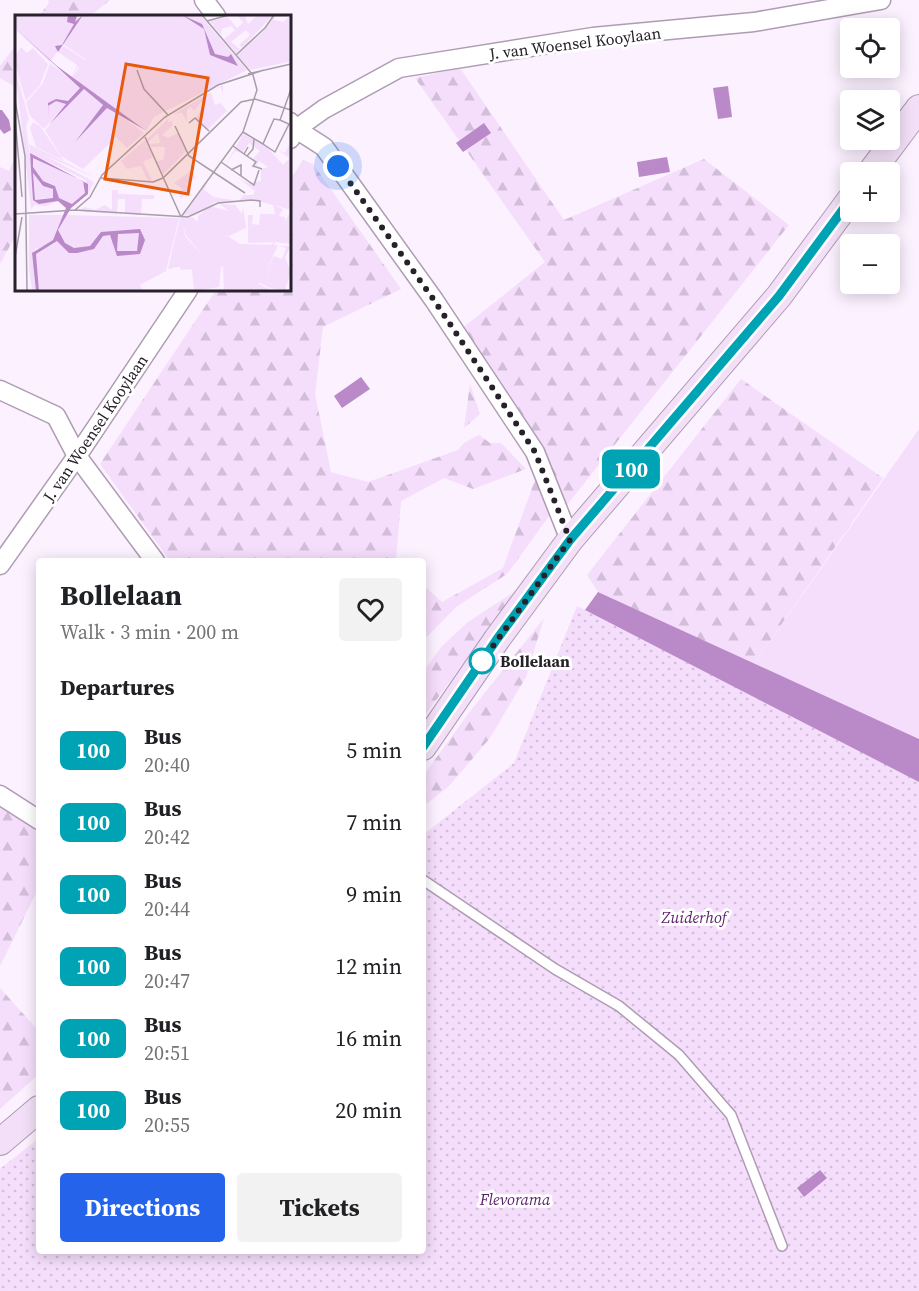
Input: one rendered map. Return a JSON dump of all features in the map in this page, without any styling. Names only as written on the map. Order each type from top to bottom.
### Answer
[{"type":"main road","points":[[878,162],[919,108]]},
{"type":"main road","points":[[426,743],[497,639],[570,540],[779,296],[840,214]]},
{"type":"main road","points":[[0,1142],[36,1112]]},
{"type":"street","points":[[204,0],[215,15]]},
{"type":"street","name":"J. van Woensel Kooylaan","points":[[292,129],[399,68],[593,37],[754,22],[881,0]]},
{"type":"street","points":[[292,129],[324,147],[434,300],[535,452],[570,540]]},
{"type":"street","name":"J. van Woensel Kooylaan","points":[[0,565],[188,291]]},
{"type":"street","points":[[0,390],[56,416],[77,456],[153,558]]},
{"type":"street","points":[[0,795],[36,818]]},
{"type":"lane","points":[[426,882],[555,969],[619,1006],[679,1055],[731,1115],[782,1246]]},
{"type":"green space","points":[[48,0],[110,0],[91,15],[40,15],[49,3]]},
{"type":"green space","points":[[15,46],[15,86],[0,78],[0,66]]},
{"type":"green space","points":[[460,68],[564,220],[704,159],[789,225],[567,505],[451,337],[545,262],[415,78]]},
{"type":"green space","points":[[15,158],[15,237],[0,264],[0,167],[9,171]]},
{"type":"green space","points":[[303,160],[313,164],[401,289],[323,327],[315,394],[331,472],[368,482],[458,450],[464,443],[479,435],[490,443],[501,443],[526,469],[473,489],[444,478],[401,501],[396,558],[168,558],[100,464],[215,291],[291,291],[291,178]]},
{"type":"green space","points":[[741,379],[883,478],[754,664],[598,592],[587,575]]},
{"type":"green space","points":[[470,384],[480,414],[464,428]]},
{"type":"green space","points":[[919,429],[919,739],[754,664]]},
{"type":"green space","points":[[535,480],[555,508],[507,574],[456,607],[426,638],[426,588],[442,602],[503,568]]},
{"type":"green space","points":[[517,590],[426,714],[426,668],[442,646],[468,622]]},
{"type":"green space","name":"Zuiderhof","points":[[577,606],[919,781],[919,1291],[0,1291],[0,1169],[36,1140],[36,1254],[426,1254],[426,833],[514,763]]},
{"type":"green space","points":[[544,618],[526,677],[490,738],[449,786],[426,805],[426,772],[468,714]]},
{"type":"green space","points":[[0,787],[36,810],[36,893],[0,966]]},
{"type":"green space","points":[[0,988],[36,1026],[36,1077],[0,1109]]},
{"type":"shaded area","points":[[728,86],[732,117],[718,119],[713,88]]},
{"type":"shaded area","points":[[0,110],[9,120],[11,130],[4,134],[0,129]]},
{"type":"shaded area","points":[[484,123],[491,133],[463,152],[456,143]]},
{"type":"shaded area","points":[[667,157],[670,172],[639,177],[637,162]]},
{"type":"shaded area","points":[[361,377],[370,389],[342,408],[334,396]]},
{"type":"shaded area","points":[[598,592],[919,739],[919,782],[585,610]]},
{"type":"shaded area","points":[[820,1170],[827,1178],[804,1197],[797,1188]]},
{"type":"bus line","name":"100","points":[[426,743],[497,639],[570,540],[779,296],[840,214]]},
{"type":"place","name":"Bollelaan","points":[[482,661]]},
{"type":"route","points":[[338,166],[434,300],[535,452],[570,540],[482,661]]},
{"type":"park label","name":"Flevorama","points":[[515,1199]]}]
